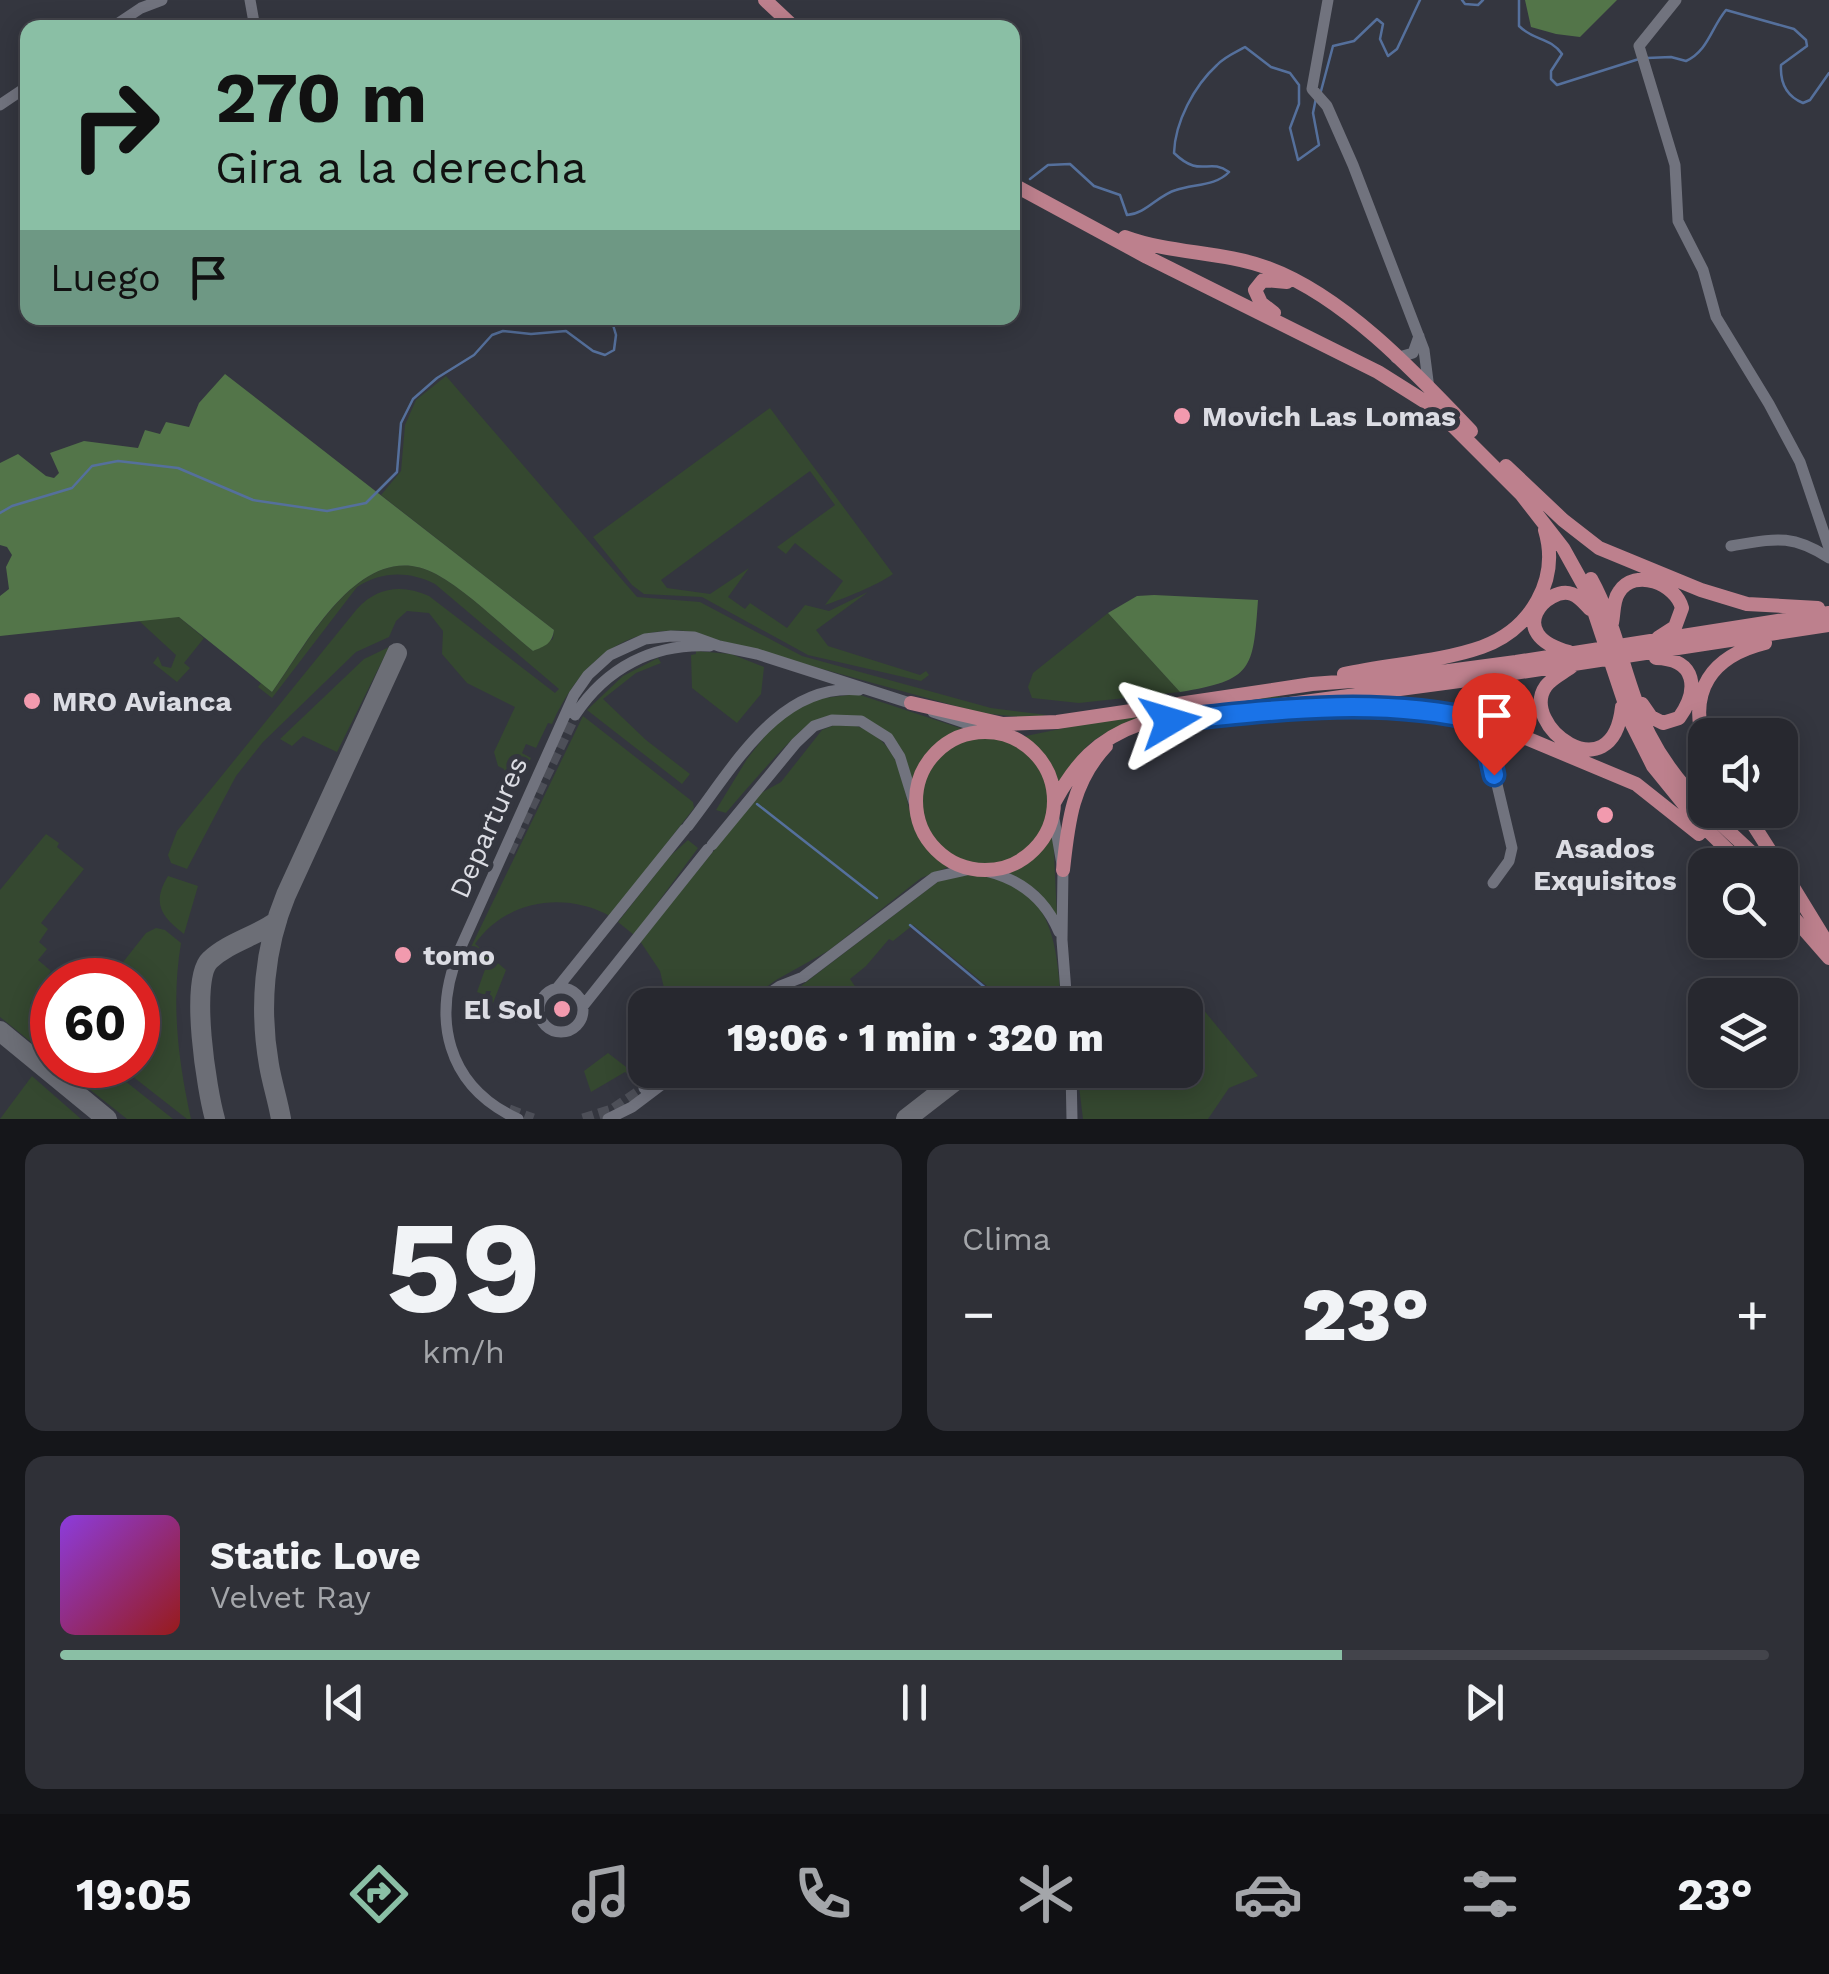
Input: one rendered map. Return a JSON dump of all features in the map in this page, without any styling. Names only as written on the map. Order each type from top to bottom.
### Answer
[{"type":"main road","points":[[766,0],[786,20]]},
{"type":"main road","points":[[1020,188],[1147,258],[1378,372],[1424,401],[1455,428],[1541,520],[1578,574],[1629,697],[1662,757],[1688,788]]},
{"type":"main road","points":[[1105,232],[1166,249],[1254,264],[1311,290],[1356,322],[1562,520],[1599,548],[1701,590],[1747,604],[1829,610]]},
{"type":"main road","points":[[1300,332],[1261,303],[1255,290],[1268,279],[1311,290]]},
{"type":"main road","points":[[1502,462],[1563,534],[1612,624],[1645,752],[1663,781],[1727,848]]},
{"type":"main road","points":[[1312,684],[1341,674],[1476,648],[1507,634],[1540,599],[1548,578],[1548,542],[1541,520]]},
{"type":"main road","points":[[1612,624],[1616,595],[1628,583],[1644,580],[1664,586],[1680,599],[1681,619],[1674,627],[1630,650]]},
{"type":"main road","points":[[1582,658],[1540,641],[1534,629],[1539,608],[1551,596],[1566,592],[1574,594],[1596,616]]},
{"type":"main road","points":[[1652,641],[1829,610]]},
{"type":"main road","points":[[1057,722],[1028,732],[959,737],[932,757],[921,776],[916,809],[921,828],[937,852],[952,863],[978,870],[1013,864],[1030,854],[1047,832],[1072,770],[1087,753],[1140,724],[1238,713],[1630,650],[1829,625]]},
{"type":"main road","points":[[1700,718],[1698,705],[1712,673],[1732,654],[1759,644],[1829,633]]},
{"type":"main road","points":[[1629,697],[1663,722],[1679,718],[1691,698],[1692,686],[1681,662],[1630,650]]},
{"type":"main road","points":[[1582,658],[1548,683],[1541,699],[1546,720],[1561,739],[1581,749],[1608,744],[1620,725],[1629,697]]},
{"type":"main road","points":[[911,703],[1002,724],[1057,722],[1312,684],[1582,658]]},
{"type":"main road","points":[[1238,713],[1399,707],[1482,721],[1636,784],[1714,848]]},
{"type":"main road","points":[[1063,870],[1076,792],[1090,766],[1125,729]]},
{"type":"main road","points":[[998,733],[1022,743],[1038,756],[1052,783],[1054,808]]},
{"type":"main road","points":[[1725,828],[1747,848]]},
{"type":"main road","points":[[1798,898],[1826,949]]},
{"type":"main road","points":[[1798,909],[1826,949]]},
{"type":"main road","points":[[1798,922],[1826,949]]},
{"type":"street","points":[[123,20],[162,0]]},
{"type":"street","points":[[1328,0],[1312,89],[1323,100],[1352,165],[1426,356],[1428,388]]},
{"type":"street","points":[[1676,0],[1639,46],[1674,164],[1678,221],[1703,270],[1710,307],[1808,478],[1829,548]]},
{"type":"street","points":[[1396,358],[1413,353],[1418,336]]},
{"type":"street","points":[[1731,546],[1784,538],[1806,543],[1829,558]]},
{"type":"street","name":"Departures","points":[[518,1119],[485,1100],[463,1074],[447,1034],[446,992],[460,949],[588,674],[622,648],[646,639],[694,637],[883,694]]},
{"type":"street","points":[[916,809],[900,757],[888,738],[861,721],[832,720],[814,726],[710,847],[583,1006],[574,1028],[562,1032],[547,1027],[540,1016],[540,1003],[546,994],[558,988],[769,724],[790,706],[831,690],[883,694],[998,733]]},
{"type":"street","points":[[1482,721],[1512,848],[1509,861],[1493,883]]},
{"type":"street","points":[[1054,808],[1063,870],[1066,988]]},
{"type":"street","points":[[788,988],[935,876],[978,870],[1013,879],[1034,893],[1054,920],[1062,940]]},
{"type":"street","points":[[777,988],[803,977]]},
{"type":"street","points":[[558,988],[576,993],[583,1006]]},
{"type":"street","points":[[608,1119],[657,1088]]},
{"type":"street","points":[[1071,1088],[1072,1119]]},
{"type":"green space","points":[[1525,0],[1617,0],[1580,37],[1531,27]]},
{"type":"green space","points":[[225,374],[554,630],[550,641],[533,651],[448,581],[409,566],[384,569],[361,581],[339,600],[272,692],[179,617],[0,636],[0,596],[9,589],[6,567],[12,555],[0,545],[0,463],[18,454],[54,478],[59,473],[50,453],[84,441],[138,448],[145,430],[160,434],[166,422],[189,427],[199,403]]},
{"type":"green space","points":[[446,376],[637,597],[700,602],[802,656],[991,708],[1047,715],[1030,718],[981,713],[686,631],[662,631],[621,643],[588,668],[552,724],[548,723],[536,748],[526,744],[522,753],[531,758],[505,812],[504,769],[498,766],[494,752],[515,707],[467,683],[442,654],[443,631],[429,613],[407,611],[396,621],[389,637],[356,652],[263,742],[236,776],[187,869],[171,863],[168,855],[177,831],[357,609],[381,592],[400,589],[429,596],[555,693],[559,689],[435,584],[396,575],[376,578],[357,587],[272,698],[258,687],[261,683],[272,692],[340,600],[361,581],[384,569],[409,566],[436,574],[533,651],[553,639],[554,630],[381,495],[401,471],[405,425],[416,400]]},
{"type":"green space","points":[[770,408],[893,574],[825,605],[843,581],[795,543],[786,554],[777,547],[835,505],[810,471],[661,580],[667,588],[710,594],[749,568],[728,597],[745,609],[750,603],[787,628],[805,605],[829,611],[868,592],[816,630],[828,646],[920,675],[926,671],[929,675],[921,681],[808,655],[702,597],[644,594],[593,537]]},
{"type":"green space","points":[[1137,596],[1258,600],[1254,642],[1244,668],[1222,682],[1180,692],[1108,613]]},
{"type":"green space","points":[[1108,613],[1180,692],[1079,703],[1032,698],[1028,687],[1033,673]]},
{"type":"green space","points":[[179,617],[204,638],[184,663],[190,668],[177,682],[153,663],[158,656],[162,666],[171,668],[176,655],[137,619]]},
{"type":"green space","points":[[389,647],[337,752],[303,736],[292,746],[280,739],[364,659]]},
{"type":"green space","points":[[696,651],[731,654],[764,667],[761,694],[737,723],[692,688],[691,655]]},
{"type":"green space","points":[[658,658],[661,663],[636,673],[603,699],[690,774],[682,784],[587,710],[623,676]]},
{"type":"green space","points":[[1280,692],[1280,701],[1159,718],[1114,730],[1085,748],[1057,792],[1045,758],[1021,737],[1133,714]]},
{"type":"green space","points":[[857,694],[963,729],[931,750],[913,783],[903,751],[879,726],[815,721],[784,747],[726,813],[716,810],[775,723],[808,700]]},
{"type":"green space","points":[[583,716],[693,802],[694,808],[610,916],[592,908],[555,902],[519,909],[488,929],[475,944],[506,970],[493,1003],[487,1002],[491,991],[485,995],[477,992],[488,961],[471,947]]},
{"type":"green space","points":[[847,724],[885,744],[898,767],[918,834],[932,852],[951,866],[921,878],[828,951],[765,988],[664,988],[660,971],[640,941],[761,793],[781,782],[822,730]]},
{"type":"green space","points":[[984,737],[1008,742],[1029,756],[1043,777],[1048,801],[1043,825],[1029,846],[1008,860],[984,865],[960,860],[939,846],[925,825],[920,801],[925,777],[939,756],[960,742]]},
{"type":"green space","points":[[1053,831],[1057,918],[1038,891],[1009,873],[1034,857]]},
{"type":"green space","points":[[46,834],[84,869],[41,923],[48,929],[39,942],[47,949],[40,958],[30,958],[30,1041],[0,1017],[0,890]]},
{"type":"green space","points":[[688,840],[698,848],[634,935],[618,922],[669,857]]},
{"type":"green space","points":[[967,875],[995,878],[1017,887],[1033,900],[1052,935],[1059,988],[989,988],[913,925],[893,941],[889,939],[850,979],[856,988],[798,988],[939,881]]},
{"type":"green space","points":[[168,876],[198,886],[184,934],[161,909],[160,894]]},
{"type":"green space","points":[[156,928],[165,930],[181,943],[177,1031],[191,1119],[147,1088],[160,1088],[160,958],[126,958],[146,933]]},
{"type":"green space","points":[[1203,1009],[1258,1076],[1229,1088],[1208,1119],[1083,1119],[1079,1088],[1203,1088]]},
{"type":"green space","points":[[608,1053],[628,1068],[628,1074],[625,1072],[591,1092],[584,1071]]},
{"type":"green space","points":[[30,1079],[30,1088],[46,1088],[81,1119],[0,1119]]},
{"type":"green space","points":[[88,1088],[134,1088],[173,1119],[127,1119]]},
{"type":"waterway","points":[[1321,91],[1333,46],[1354,41],[1377,19],[1383,24],[1380,39],[1388,56],[1397,49],[1420,0]]},
{"type":"waterway","points":[[1462,0],[1478,5],[1483,0]]},
{"type":"waterway","points":[[1519,0],[1519,26],[1562,54],[1551,71],[1551,79],[1557,85],[1639,59]]},
{"type":"waterway","points":[[1647,58],[1686,61],[1693,57],[1726,10],[1794,29],[1806,40],[1807,46],[1781,65],[1785,88],[1792,97],[1803,103],[1810,100],[1829,73]]},
{"type":"waterway","points":[[1030,179],[1048,165],[1070,164],[1094,186],[1120,195],[1127,215],[1170,192],[1224,177],[1229,172],[1222,168],[1183,161],[1174,153],[1175,141],[1187,105],[1201,83],[1220,62],[1245,47],[1271,67],[1290,73],[1299,85],[1299,104],[1290,128],[1298,160],[1319,145],[1313,113],[1316,98]]},
{"type":"waterway","points":[[0,513],[72,488],[92,466],[118,461],[178,468],[253,500],[327,511],[366,503],[397,472],[401,423],[413,399],[474,355],[492,335],[503,331],[566,331],[605,355],[614,350],[613,325]]},
{"type":"waterway","points":[[757,804],[877,898]]},
{"type":"waterway","points":[[910,925],[986,988]]},
{"type":"taxiway","points":[[281,1119],[264,1022],[273,936],[286,895],[397,653]]},
{"type":"taxiway","points":[[215,1119],[200,1012],[204,971],[218,954],[277,921]]},
{"type":"taxiway","points":[[0,1031],[107,1119]]},
{"type":"taxiway","points":[[906,1119],[946,1088]]},
{"type":"tunnel","points":[[509,852],[575,715]]},
{"type":"tunnel","points":[[583,1119],[612,1110],[644,1088]]},
{"type":"tunnel","points":[[509,1110],[533,1119]]},
{"type":"place","name":"Movich Las Lomas","points":[[1182,416]]},
{"type":"place","name":"MRO Avianca","points":[[32,701]]},
{"type":"place","name":"Asados Exquisitos","points":[[1605,815]]},
{"type":"place","name":"tomo","points":[[403,955]]},
{"type":"place","name":"El Sol","points":[[562,1009]]},
{"type":"route","points":[[1170,721],[1374,706],[1448,713],[1482,721],[1494,775]]}]
